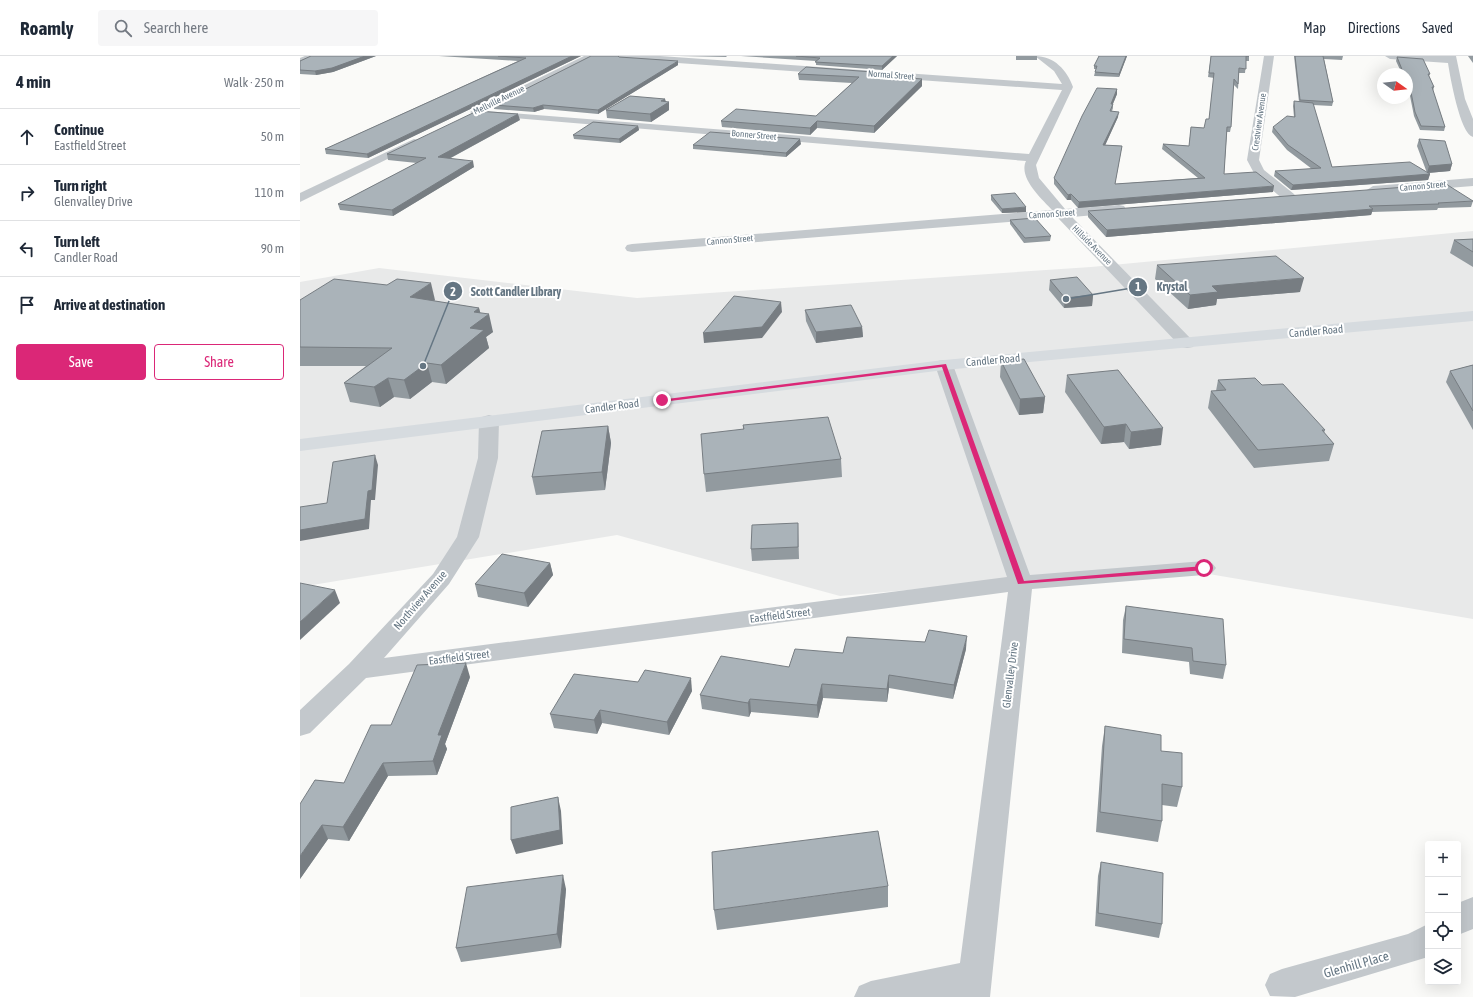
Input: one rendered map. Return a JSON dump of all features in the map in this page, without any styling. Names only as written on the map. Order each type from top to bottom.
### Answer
[{"type":"main road","name":"Candler Road","points":[[300,445],[944,365],[1473,316]]},
{"type":"street","points":[[300,61],[313,56]]},
{"type":"street","name":"Mellville Avenue","points":[[461,119],[591,56]]},
{"type":"street","name":"Normal Street","points":[[620,56],[1068,87]]},
{"type":"street","points":[[1040,56],[1060,71],[1066,79],[1068,87]]},
{"type":"street","name":"Crestview Avenue","points":[[1269,56],[1253,160],[1259,172],[1289,197]]},
{"type":"street","points":[[1390,56],[1451,58],[1460,99],[1473,134]]},
{"type":"street","name":"Hillside Avenue","points":[[1068,87],[1050,127],[1030,165],[1033,179],[1061,214],[1187,343]]},
{"type":"street","points":[[1460,99],[1473,100]]},
{"type":"street","name":"Bonner Street","points":[[475,112],[1033,158]]},
{"type":"street","points":[[300,198],[426,136]]},
{"type":"street","name":"Cannon Street","points":[[1359,191],[1473,182]]},
{"type":"street","points":[[1273,198],[1304,195]]},
{"type":"street","name":"Cannon Street","points":[[632,248],[1132,208]]},
{"type":"street","name":"Glenvalley Drive","points":[[944,365],[1021,583],[974,986]]},
{"type":"street","name":"Northview Avenue","points":[[300,726],[358,670],[441,579],[468,537],[488,458],[489,421]]},
{"type":"street","name":"Eastfield Street","points":[[358,670],[1021,583],[1204,568]]},
{"type":"street","points":[[1461,919],[1473,912]]},
{"type":"street","name":"Glenhill Place","points":[[1282,985],[1417,946],[1425,941]]},
{"type":"street","points":[[871,997],[974,986]]},
{"type":"shaded area","points":[[1473,231],[1473,619],[1168,567],[840,596],[617,535],[300,587],[300,282],[379,268],[637,298],[1091,267]]},
{"type":"building","points":[[311,56],[365,56],[332,68],[315,71],[300,70],[300,61]]},
{"type":"building","points":[[498,56],[572,56],[367,154],[325,149],[526,58]]},
{"type":"building","points":[[591,56],[618,56],[678,61],[598,110],[543,105],[533,108],[494,105]]},
{"type":"building","points":[[796,56],[893,56],[882,66],[815,62],[820,58]]},
{"type":"building","points":[[1099,56],[1126,56],[1119,74],[1095,72],[1097,66],[1094,66]]},
{"type":"building","points":[[1211,56],[1246,56],[1246,69],[1239,68],[1238,84],[1234,79],[1231,127],[1227,127],[1224,174],[1256,172],[1274,186],[1079,202],[1071,194],[1068,195],[1054,178],[1082,116],[1097,88],[1117,89],[1110,111],[1119,112],[1103,145],[1122,146],[1115,184],[1205,178],[1163,144],[1189,146],[1191,127],[1204,128],[1206,119],[1209,119],[1214,73],[1209,73]]},
{"type":"building","points":[[1295,56],[1323,56],[1333,102],[1300,100]]},
{"type":"building","points":[[1397,57],[1423,59],[1430,74],[1428,74],[1434,87],[1432,87],[1445,127],[1421,126],[1415,112],[1413,102],[1413,68],[1401,68]]},
{"type":"building","points":[[806,67],[873,72],[870,75],[922,79],[874,126],[817,121],[810,128],[721,121],[736,109],[816,116],[859,77],[798,74]]},
{"type":"building","points":[[630,96],[665,99],[661,101],[669,102],[650,114],[606,110]]},
{"type":"building","points":[[1294,101],[1313,103],[1332,167],[1410,162],[1430,174],[1293,185],[1275,171],[1321,168],[1288,145],[1273,127],[1287,116],[1295,117]]},
{"type":"building","points":[[477,111],[518,114],[438,157],[473,161],[392,210],[338,204],[426,158],[387,154]]},
{"type":"building","points":[[593,122],[638,126],[619,139],[573,135]]},
{"type":"building","points":[[710,132],[800,139],[786,153],[693,145]]},
{"type":"building","points":[[1419,139],[1445,141],[1452,164],[1429,166]]},
{"type":"building","points":[[1446,184],[1473,201],[1438,203],[1439,204],[1369,206],[1373,209],[1107,230],[1088,211]]},
{"type":"building","points":[[1015,193],[1026,207],[1002,209],[991,195]]},
{"type":"building","points":[[1035,218],[1051,236],[1025,238],[1010,220]]},
{"type":"building","points":[[1473,239],[1473,252],[1454,240]]},
{"type":"building","points":[[1276,256],[1304,278],[1212,286],[1218,292],[1190,295],[1157,265]]},
{"type":"building","points":[[1077,277],[1093,295],[1065,298],[1050,280]]},
{"type":"building","points":[[334,279],[387,285],[397,279],[431,283],[410,297],[479,308],[474,312],[489,314],[470,328],[484,330],[441,365],[427,363],[404,380],[388,378],[374,387],[344,383],[392,348],[300,347],[300,300]]},
{"type":"building","points":[[734,296],[781,302],[762,327],[703,333]]},
{"type":"building","points":[[851,305],[862,327],[816,332],[805,310]]},
{"type":"building","points":[[1024,359],[1045,397],[1020,399],[1001,361]]},
{"type":"building","points":[[1473,365],[1473,411],[1450,371]]},
{"type":"building","points":[[1118,370],[1163,428],[1131,432],[1126,424],[1104,427],[1067,375]]},
{"type":"building","points":[[1255,378],[1262,385],[1283,384],[1325,430],[1322,430],[1334,444],[1258,450],[1211,391],[1226,390],[1218,380]]},
{"type":"building","points":[[828,417],[841,459],[704,474],[701,434],[744,429],[743,425]]},
{"type":"building","points":[[608,426],[602,472],[532,477],[542,431]]},
{"type":"building","points":[[375,455],[372,490],[368,491],[365,519],[300,530],[300,507],[327,503],[333,462]]},
{"type":"building","points":[[798,523],[798,547],[751,549],[752,525]]},
{"type":"building","points":[[502,554],[550,563],[524,593],[475,584]]},
{"type":"building","points":[[300,583],[335,590],[300,622]]},
{"type":"building","points":[[1126,606],[1223,619],[1226,665],[1193,661],[1192,648],[1124,639]]},
{"type":"building","points":[[929,630],[967,636],[954,685],[889,675],[887,689],[822,684],[817,705],[750,699],[748,703],[700,695],[721,656],[789,667],[795,649],[843,653],[847,637],[925,642]]},
{"type":"building","points":[[466,663],[438,735],[442,735],[433,761],[383,763],[343,827],[322,825],[300,856],[300,804],[315,780],[344,783],[371,725],[391,725],[417,665]]},
{"type":"building","points":[[645,670],[691,678],[667,722],[600,710],[594,720],[550,714],[574,674],[638,682]]},
{"type":"building","points":[[1105,726],[1161,735],[1161,751],[1182,753],[1182,787],[1162,784],[1162,821],[1100,812]]},
{"type":"building","points":[[558,797],[560,830],[511,840],[511,807]]},
{"type":"building","points":[[878,831],[888,886],[714,910],[712,852]]},
{"type":"building","points":[[1101,862],[1163,873],[1162,924],[1098,913]]},
{"type":"building","points":[[563,875],[557,934],[456,948],[467,887]]},
{"type":"place","name":"Krystal","points":[[1066,299]]},
{"type":"place","name":"Scott Candler Library","points":[[423,366]]},
{"type":"route","points":[[662,400],[944,365],[1021,583],[1204,568]]}]
